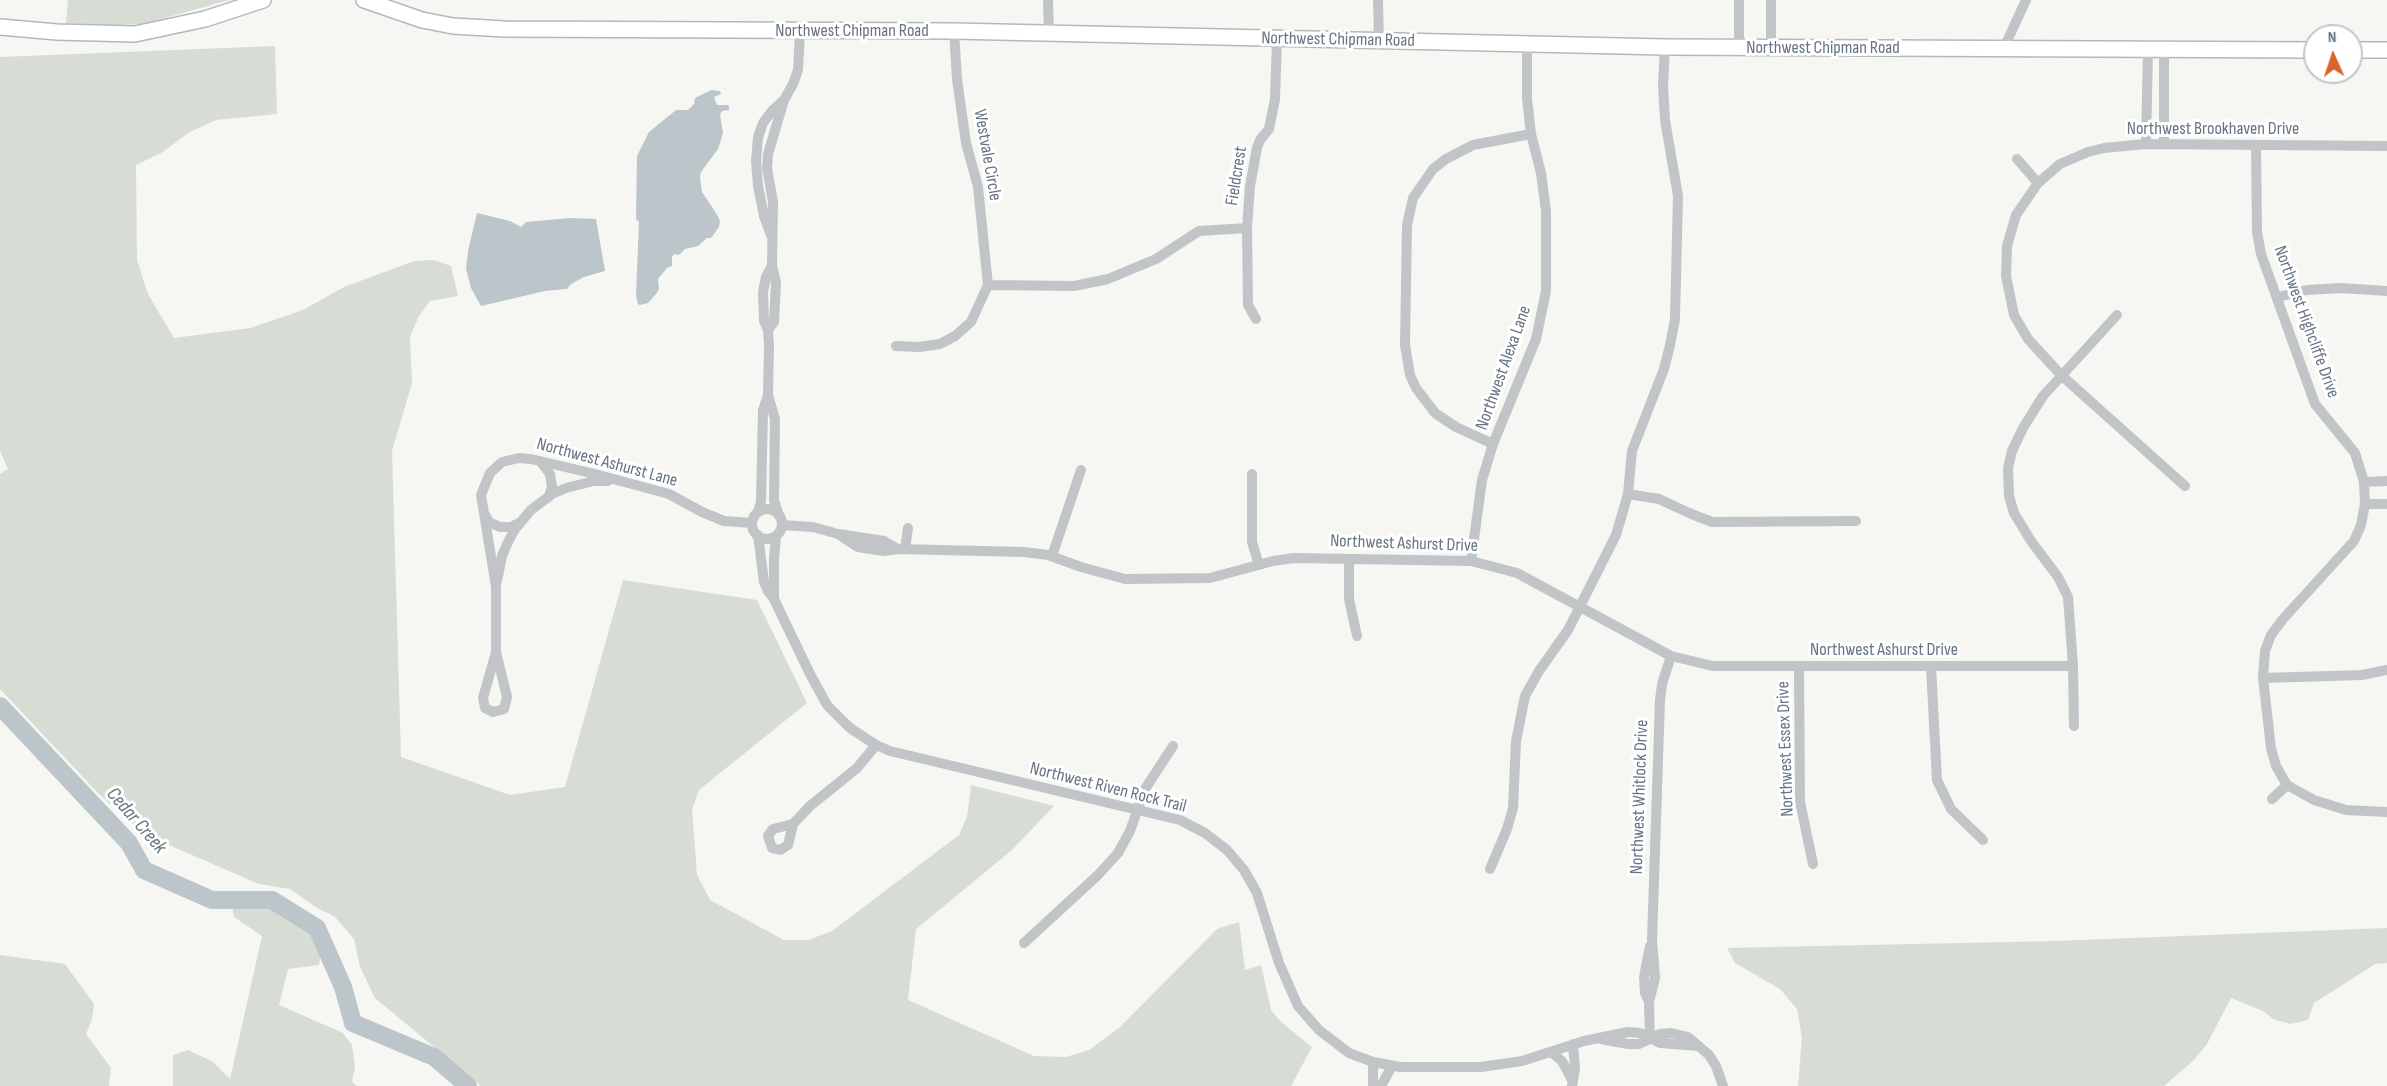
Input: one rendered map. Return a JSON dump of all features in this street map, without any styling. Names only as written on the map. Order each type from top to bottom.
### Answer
[{"type":"main road","points":[[0,27],[57,32],[135,34],[205,19],[263,0]]},
{"type":"main road","name":"Northwest Chipman Road","points":[[364,0],[387,4],[422,20],[453,26],[504,29],[954,31],[1739,48],[2303,50]]},
{"type":"main road","points":[[2363,50],[2387,50]]},
{"type":"street","points":[[1048,0],[1049,34]]},
{"type":"street","points":[[1378,0],[1379,40]]},
{"type":"street","points":[[1739,0],[1739,48]]},
{"type":"street","points":[[1771,0],[1771,48]]},
{"type":"street","points":[[2002,50],[2026,0]]},
{"type":"street","points":[[782,525],[782,518],[774,500],[775,419],[768,395],[768,330],[764,321],[763,292],[766,277],[772,266],[772,239],[764,216],[758,186],[758,145],[763,123],[784,100],[793,84],[798,70],[800,31]]},
{"type":"street","name":"Westvale Circle","points":[[954,31],[966,143],[978,187],[988,285]]},
{"type":"street","name":"Fieldcrest","points":[[1256,319],[1248,305],[1247,228],[1252,167],[1260,140],[1269,129],[1275,99],[1276,39]]},
{"type":"street","name":"Northwest Alexa Lane","points":[[1471,561],[1482,480],[1493,444],[1536,339],[1545,307],[1545,192],[1531,134],[1527,98],[1527,43]]},
{"type":"street","points":[[1490,869],[1514,808],[1516,741],[1525,696],[1539,671],[1568,630],[1616,535],[1628,494],[1632,451],[1664,369],[1675,319],[1678,196],[1665,120],[1663,86],[1665,47]]},
{"type":"street","points":[[2146,144],[2148,49]]},
{"type":"street","points":[[2164,50],[2164,144]]},
{"type":"street","points":[[1493,444],[1456,427],[1435,413],[1416,388],[1410,375],[1405,345],[1407,225],[1413,198],[1432,169],[1473,145],[1531,134]]},
{"type":"street","name":"Northwest Brookhaven Drive","points":[[2185,486],[2061,375],[2028,339],[2014,315],[2006,276],[2007,246],[2016,215],[2038,183],[2060,164],[2104,147],[2146,144],[2387,146]]},
{"type":"street","name":"Northwest Highcliffe Drive","points":[[2256,146],[2257,232],[2261,254],[2315,404],[2355,453],[2364,482],[2365,504],[2361,525],[2354,541],[2283,619],[2271,635],[2265,651],[2263,678],[2271,748],[2287,785]]},
{"type":"street","points":[[2017,159],[2038,183]]},
{"type":"street","points":[[896,346],[919,347],[940,344],[955,336],[971,322],[988,285],[1074,286],[1108,279],[1156,259],[1199,231],[1247,228]]},
{"type":"street","points":[[2278,297],[2307,290],[2341,288],[2387,291]]},
{"type":"street","points":[[2074,726],[2068,597],[2058,576],[2031,541],[2014,513],[2008,482],[2012,451],[2043,396],[2117,315]]},
{"type":"street","points":[[752,523],[761,501],[763,410],[768,395]]},
{"type":"street","name":"Northwest Ashurst Lane","points":[[496,652],[483,698],[485,708],[493,712],[504,709],[507,697],[496,652],[496,587],[482,510],[483,486],[489,473],[510,459],[541,462],[669,494],[724,521],[752,523]]},
{"type":"street","points":[[541,462],[550,474],[552,486],[549,496]]},
{"type":"street","points":[[1052,556],[1081,470]]},
{"type":"street","points":[[1252,474],[1252,542],[1259,565]]},
{"type":"street","points":[[496,587],[502,556],[519,523],[531,510],[549,496],[581,483],[618,481]]},
{"type":"street","points":[[2364,482],[2387,481]]},
{"type":"street","points":[[1628,494],[1659,499],[1712,522],[1856,521]]},
{"type":"street","points":[[2365,504],[2387,504]]},
{"type":"street","points":[[758,512],[766,509],[778,513]]},
{"type":"street","points":[[482,510],[489,522],[494,525],[506,528],[519,523]]},
{"type":"street","name":"Northwest Riven Rock Trail","points":[[752,523],[758,535],[764,582],[828,705],[850,728],[876,746],[906,756],[1180,820],[1205,833],[1227,850],[1244,870],[1257,893],[1279,963],[1298,1006],[1319,1030],[1349,1053],[1392,1066],[1425,1068],[1502,1065],[1573,1044],[1628,1032],[1640,1033],[1650,1039],[1660,1034],[1671,1033],[1688,1037],[1699,1046],[1716,1066],[1723,1086]]},
{"type":"street","name":"Northwest Ashurst Drive","points":[[782,525],[813,527],[838,534],[858,547],[883,551],[901,549],[1024,552],[1052,556],[1125,579],[1210,578],[1294,558],[1471,561],[1517,573],[1581,605],[1671,656],[1713,666],[1799,668],[2073,666]]},
{"type":"street","name":"Northwest Riven Rock Trail","points":[[774,599],[776,536],[782,525]]},
{"type":"street","points":[[901,549],[908,528]]},
{"type":"street","points":[[758,535],[767,539],[776,536]]},
{"type":"street","points":[[1349,558],[1349,598],[1357,636]]},
{"type":"street","name":"Northwest Whitlock Drive","points":[[1650,1039],[1649,1002],[1654,978],[1652,940],[1660,700],[1662,684],[1671,656]]},
{"type":"street","points":[[1931,667],[1937,780],[1950,809],[1983,840]]},
{"type":"street","name":"Northwest Essex Drive","points":[[1799,668],[1800,802],[1813,864]]},
{"type":"street","points":[[2263,678],[2362,675],[2387,670]]},
{"type":"street","points":[[793,824],[810,806],[858,768],[876,746]]},
{"type":"street","points":[[1024,943],[1111,862],[1125,842],[1145,789],[1173,746]]},
{"type":"street","points":[[2272,799],[2287,785],[2314,800],[2346,810],[2387,812]]},
{"type":"street","points":[[1572,1083],[1575,1069],[1573,1044]]},
{"type":"street","points":[[1551,1052],[1562,1061],[1572,1083]]},
{"type":"street","points":[[1373,1062],[1373,1086]]},
{"type":"street","points":[[1381,1086],[1392,1066]]},
{"type":"shaded area","points":[[68,0],[229,0],[144,24],[110,25],[66,23]]},
{"type":"shaded area","points":[[275,46],[277,114],[216,120],[188,133],[163,152],[136,165],[137,260],[148,294],[174,338],[250,328],[303,310],[344,287],[414,261],[434,260],[451,266],[458,296],[430,301],[419,316],[410,337],[412,383],[392,451],[401,757],[510,795],[565,787],[623,580],[757,600],[807,703],[699,790],[692,809],[697,875],[710,900],[784,940],[808,940],[832,931],[959,835],[967,817],[971,785],[1054,806],[1012,850],[916,929],[908,1000],[1034,1056],[1066,1057],[1089,1050],[1120,1027],[1217,929],[1239,922],[1245,970],[1261,965],[1271,1010],[1281,1022],[1312,1047],[1291,1086],[481,1086],[375,998],[360,967],[354,939],[335,917],[317,908],[290,889],[259,884],[155,839],[130,822],[99,794],[0,689],[0,474],[8,469],[0,451],[0,57]]},
{"type":"shaded area","points":[[711,90],[720,91],[721,94],[714,97],[717,105],[728,105],[729,107],[729,110],[722,111],[720,114],[723,133],[718,149],[701,172],[700,177],[702,192],[720,221],[719,227],[711,238],[707,238],[698,246],[685,249],[679,255],[674,254],[672,266],[667,268],[658,279],[659,289],[656,294],[648,303],[640,305],[636,296],[639,222],[636,219],[637,156],[649,132],[676,110],[688,110],[694,104],[695,98]]},
{"type":"shaded area","points":[[477,213],[510,221],[521,227],[526,222],[571,218],[596,219],[605,271],[584,277],[567,289],[545,291],[481,306],[471,288],[466,269]]},
{"type":"shaded area","points":[[232,905],[270,906],[295,917],[311,932],[321,952],[319,965],[288,969],[279,1005],[343,1033],[352,1045],[355,1067],[352,1082],[357,1086],[173,1086],[173,1055],[188,1050],[213,1062],[230,1079],[262,936],[234,917]]},
{"type":"shaded area","points":[[2387,928],[2387,963],[2375,964],[2314,1003],[2308,1020],[2290,1024],[2273,1019],[2263,1011],[2231,998],[2207,1044],[2194,1060],[2164,1086],[1798,1086],[1802,1038],[1797,1009],[1780,989],[1735,963],[1727,948],[2055,941]]},
{"type":"shaded area","points":[[0,955],[65,964],[94,1004],[92,1019],[86,1034],[111,1068],[109,1086],[0,1086]]},
{"type":"waterway","name":"Cedar Creek","points":[[0,706],[129,843],[144,870],[212,900],[272,900],[317,928],[343,987],[353,1023],[434,1057],[468,1086]]}]
